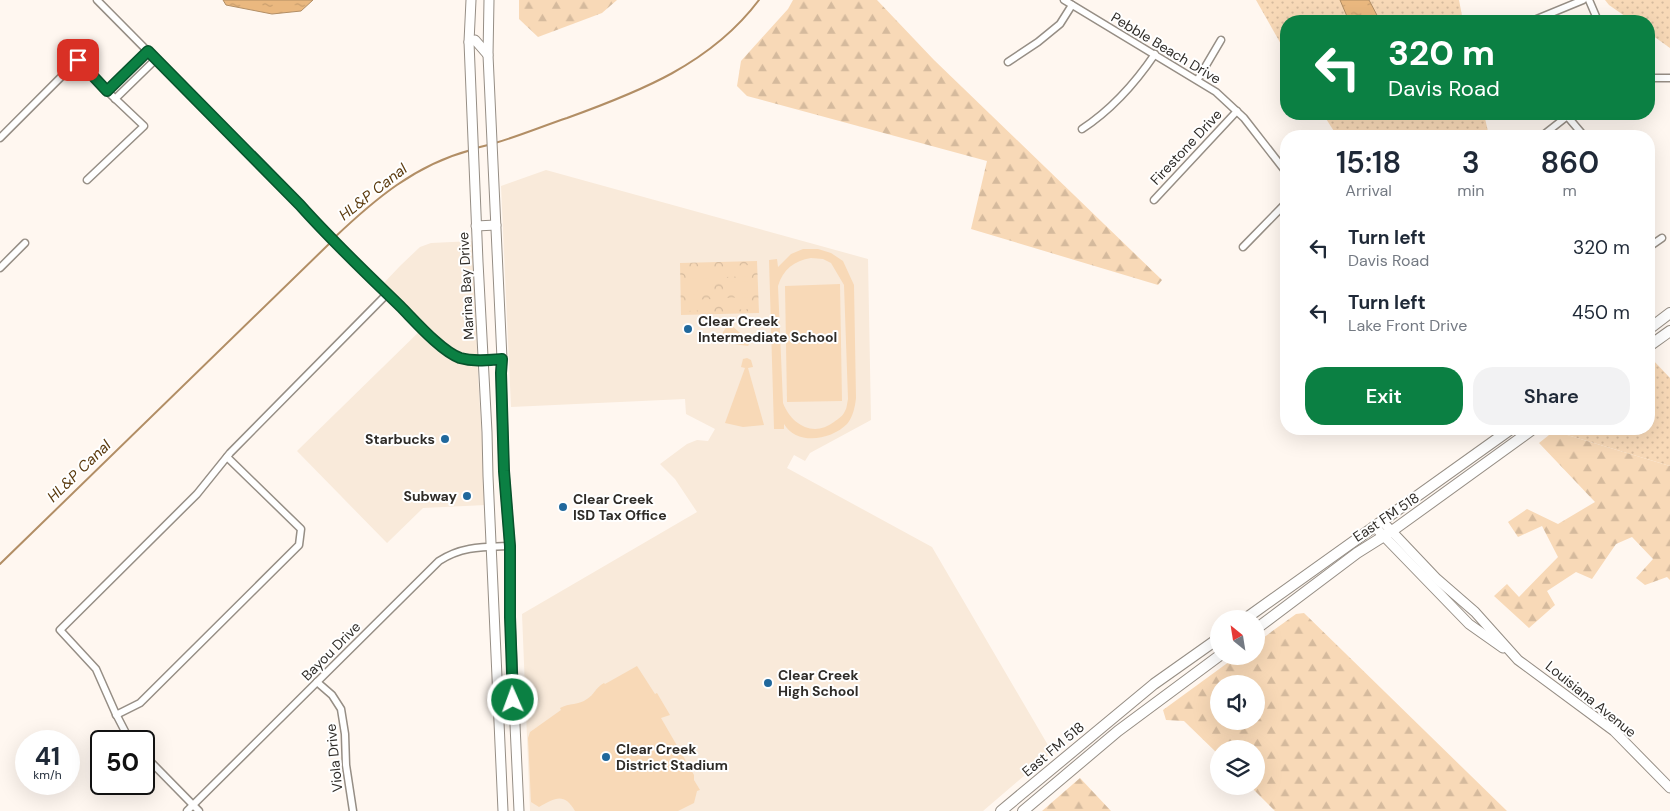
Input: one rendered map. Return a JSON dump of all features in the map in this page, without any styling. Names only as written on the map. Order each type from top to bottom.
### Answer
[{"type":"main road","name":"Marina Bay Drive","points":[[470,0],[469,42],[476,226],[488,432],[503,811]]},
{"type":"main road","points":[[489,0],[490,122],[502,359],[504,471],[510,546],[514,736],[518,811]]},
{"type":"main road","points":[[469,42],[475,40],[478,42],[488,55]]},
{"type":"main road","points":[[476,226],[496,225]]},
{"type":"main road","points":[[1655,324],[1670,313]]},
{"type":"main road","points":[[1655,342],[1670,331]]},
{"type":"main road","points":[[488,432],[503,431]]},
{"type":"main road","name":"East FM 518","points":[[1257,610],[1502,435]]},
{"type":"main road","name":"East FM 518","points":[[1265,622],[1357,553],[1525,435]]},
{"type":"main road","points":[[1491,443],[1499,454]]},
{"type":"main road","points":[[488,469],[504,471]]},
{"type":"main road","name":"Louisiana Avenue","points":[[1378,524],[1436,579],[1475,612],[1514,655],[1614,731],[1670,788]]},
{"type":"main road","points":[[1262,606],[1270,618]]},
{"type":"main road","points":[[496,628],[511,627]]},
{"type":"main road","name":"East FM 518","points":[[1002,811],[1154,684],[1210,644]]},
{"type":"main road","name":"East FM 518","points":[[1023,811],[1118,731],[1210,663]]},
{"type":"main road","points":[[1154,684],[1163,697]]},
{"type":"main road","points":[[500,736],[514,736]]},
{"type":"main road","points":[[1048,771],[1056,783]]},
{"type":"street","points":[[97,0],[426,332],[453,354],[472,360],[502,359]]},
{"type":"street","name":"Pebble Beach Drive","points":[[1064,0],[1198,79],[1216,92],[1237,111],[1280,165]]},
{"type":"street","points":[[1547,15],[1583,0]]},
{"type":"street","points":[[1589,0],[1595,15]]},
{"type":"street","points":[[1008,62],[1038,42],[1060,24],[1072,5]]},
{"type":"street","points":[[1198,79],[1222,40]]},
{"type":"street","points":[[107,91],[148,51]]},
{"type":"street","points":[[1082,129],[1096,120],[1142,74],[1155,54]]},
{"type":"street","points":[[115,99],[156,59]]},
{"type":"street","points":[[0,138],[78,60],[144,126],[87,180]]},
{"type":"street","points":[[1655,78],[1670,78]]},
{"type":"street","name":"Firestone Drive","points":[[1154,200],[1237,111]]},
{"type":"street","points":[[1550,130],[1563,120]]},
{"type":"street","points":[[1243,247],[1280,209]]},
{"type":"street","points":[[1655,243],[1662,238]]},
{"type":"street","points":[[0,268],[25,243]]},
{"type":"street","points":[[124,730],[96,669],[60,630],[197,494],[227,457],[387,294]]},
{"type":"street","points":[[116,715],[140,703],[299,544],[301,529],[227,457]]},
{"type":"street","name":"Bayou Drive","points":[[187,811],[439,561],[451,554],[466,549],[510,546]]},
{"type":"street","name":"Viola Drive","points":[[317,682],[332,695],[341,709],[345,734],[346,765],[353,811]]},
{"type":"street","points":[[155,766],[198,811]]},
{"type":"shaded area","name":"Clear Creek High School","points":[[546,170],[868,259],[871,420],[810,453],[805,461],[794,455],[787,468],[932,547],[1052,752],[983,811],[530,811],[522,614],[697,512],[675,479],[660,464],[687,444],[697,440],[708,441],[715,429],[686,414],[685,399],[511,407],[501,186]]},
{"type":"shaded area","points":[[473,241],[478,375],[486,505],[423,508],[387,543],[297,451],[426,325],[383,284],[420,247],[431,243]]},
{"type":"green space","points":[[519,0],[617,0],[602,13],[538,37],[519,19]]},
{"type":"green space","points":[[793,0],[877,0],[934,60],[1162,280],[1158,285],[971,229],[987,161],[747,96],[737,86],[741,61],[788,9]]},
{"type":"green space","points":[[1256,0],[1459,0],[1462,15],[1280,15],[1280,42]]},
{"type":"green space","points":[[1605,0],[1670,0],[1670,48],[1655,37],[1655,15],[1623,15]]},
{"type":"green space","points":[[1327,120],[1485,120],[1488,130],[1333,130]]},
{"type":"green space","points":[[803,249],[818,249],[831,253],[843,261],[854,285],[856,398],[854,408],[847,424],[832,434],[823,437],[805,438],[797,436],[784,424],[784,429],[774,429],[769,260],[777,259],[778,267],[791,254]],"holes":[[[811,258],[823,259],[831,263],[844,285],[848,399],[846,410],[839,419],[826,427],[811,429],[791,417],[783,403],[778,286],[786,270],[794,264]]]},
{"type":"green space","points":[[757,261],[759,313],[681,315],[680,263]]},
{"type":"green space","points":[[751,265],[751,276],[726,277],[725,266]]},
{"type":"green space","points":[[712,266],[712,278],[687,279],[687,267]]},
{"type":"green space","points":[[751,281],[751,293],[726,294],[726,282]]},
{"type":"green space","points":[[687,283],[712,283],[713,294],[687,295]]},
{"type":"green space","points":[[840,284],[842,401],[787,402],[785,286]]},
{"type":"green space","points":[[751,297],[752,309],[726,310],[726,298]]},
{"type":"green space","points":[[713,299],[713,310],[688,311],[688,300]]},
{"type":"green space","points":[[729,323],[750,342],[748,346],[720,342],[723,332]]},
{"type":"green space","points":[[743,359],[751,360],[753,367],[748,368],[764,425],[743,427],[725,423],[745,368],[741,367]]},
{"type":"green space","points":[[1655,362],[1670,378],[1670,466],[1567,435],[1655,435]]},
{"type":"green space","points":[[1549,435],[1567,435],[1670,466],[1670,580],[1667,577],[1645,585],[1636,578],[1653,559],[1632,537],[1616,544],[1592,579],[1576,572],[1547,591],[1555,605],[1529,628],[1494,596],[1507,584],[1519,597],[1558,557],[1542,526],[1518,537],[1508,522],[1527,509],[1558,524],[1595,502],[1539,443]]},
{"type":"green space","points":[[1304,613],[1507,811],[1275,811],[1259,795],[1265,795],[1265,740],[1210,740],[1210,746],[1184,721],[1166,720],[1163,710],[1210,676],[1210,730],[1265,730],[1265,675],[1211,675],[1225,665],[1265,665],[1265,636],[1296,614]]},
{"type":"green space","name":"Clear Creek District Stadium","points":[[637,666],[655,694],[657,693],[670,715],[661,718],[694,775],[694,780],[700,790],[697,791],[694,803],[678,811],[575,811],[563,799],[555,799],[539,807],[531,802],[528,738],[530,732],[561,710],[560,708],[584,701],[604,683]]},
{"type":"green space","points":[[1080,778],[1111,811],[1042,811]]},
{"type":"water","points":[[223,0],[313,0],[301,11],[272,14],[226,5]]},
{"type":"water","points":[[1340,0],[1369,0],[1377,15],[1346,15]]},
{"type":"waterway","name":"HL&P Canal","points":[[495,143],[621,98],[672,73],[696,59],[719,42],[759,0]]},
{"type":"waterway","name":"HL&P Canal","points":[[476,148],[488,145]]},
{"type":"waterway","name":"HL&P Canal","points":[[334,238],[381,197],[414,174],[451,156],[471,150]]},
{"type":"waterway","name":"HL&P Canal","points":[[0,564],[331,242]]},
{"type":"place","name":"Clear Creek Intermediate School","points":[[688,329]]},
{"type":"place","name":"Starbucks","points":[[445,439]]},
{"type":"place","name":"Subway","points":[[467,496]]},
{"type":"place","name":"Clear Creek ISD Tax Office","points":[[563,507]]},
{"type":"place","name":"Clear Creek High School","points":[[768,683]]},
{"type":"place","name":"Clear Creek District Stadium","points":[[606,757]]},
{"type":"route","points":[[78,60],[107,91],[148,51],[319,226],[426,332],[453,354],[461,358],[472,360],[502,359],[504,471],[510,546],[513,700]]}]
